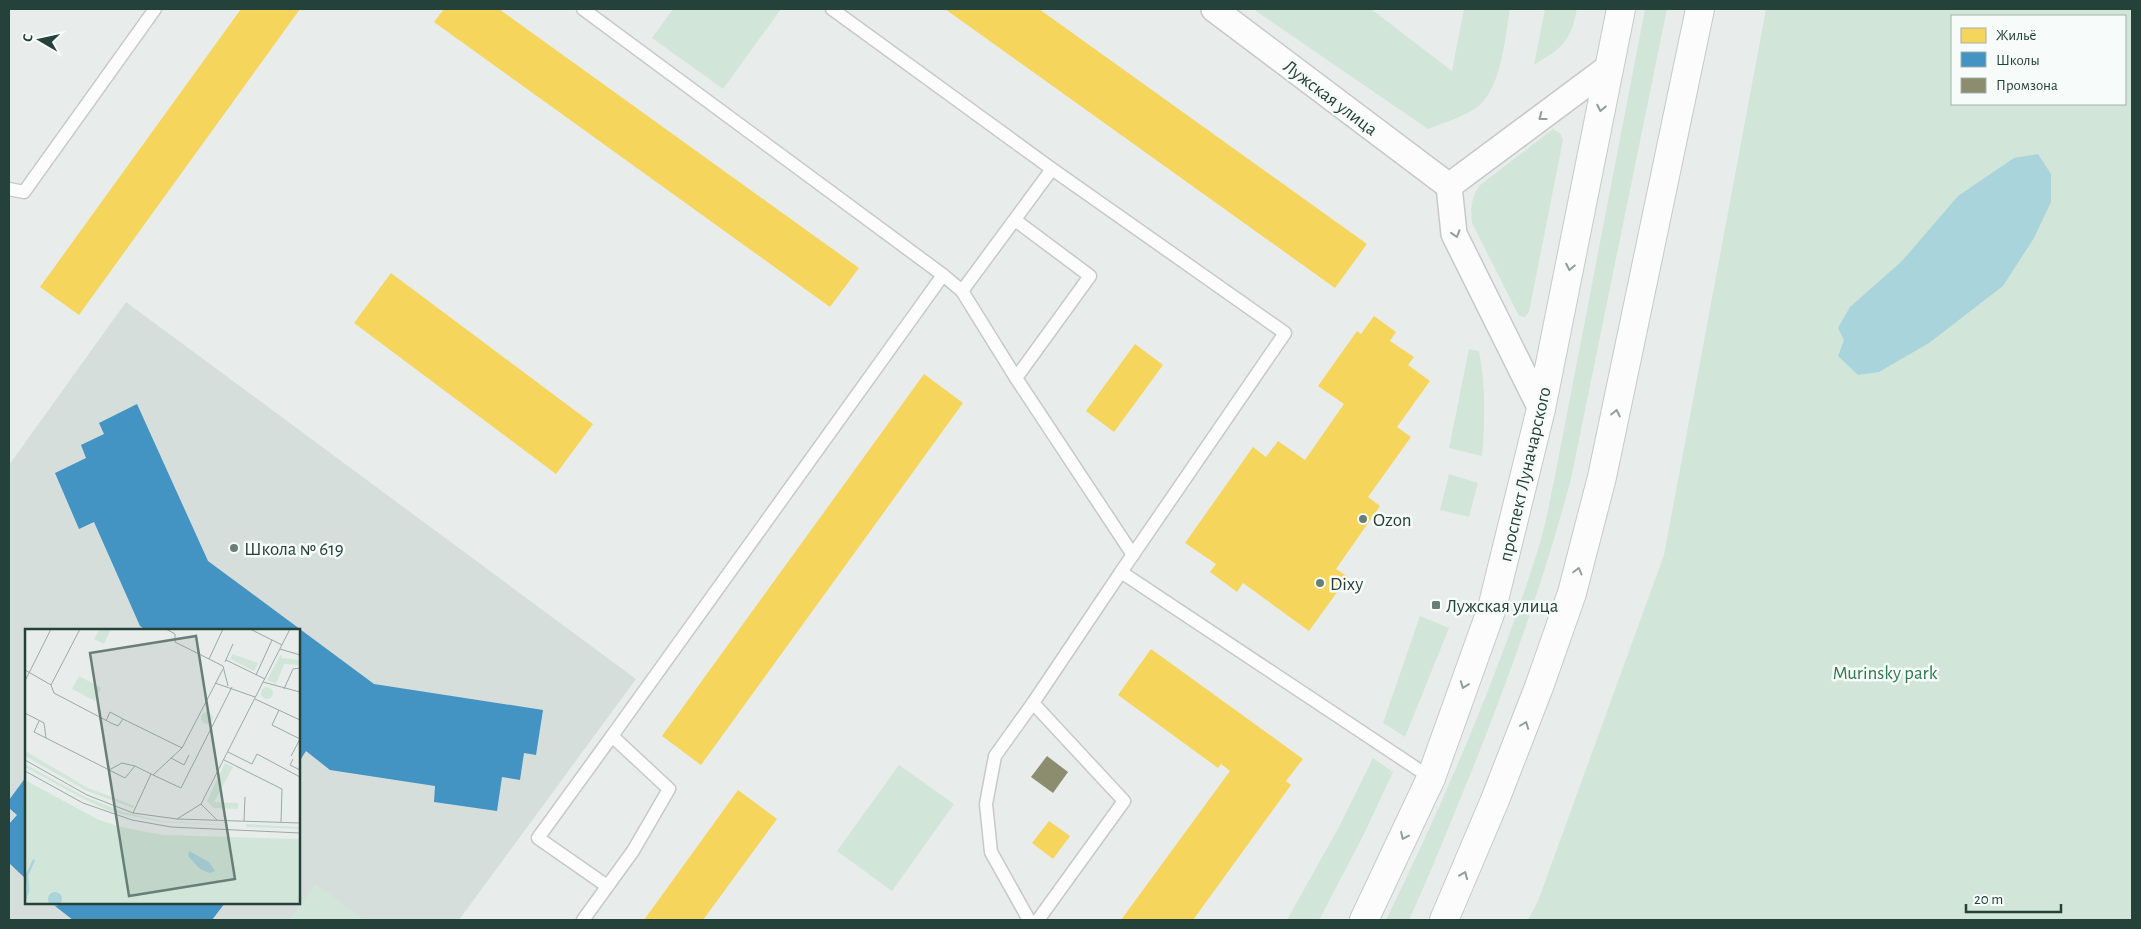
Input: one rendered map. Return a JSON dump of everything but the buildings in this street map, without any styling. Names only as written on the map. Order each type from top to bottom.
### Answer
[{"type":"main road","name":"проспект Луначарского","points":[[1364,920],[1431,778],[1492,608],[1541,409],[1621,9]]},
{"type":"main road","points":[[1444,920],[1496,800],[1572,593],[1602,477],[1700,9]]},
{"type":"street","name":"Лужская улица","points":[[1214,9],[1449,186]]},
{"type":"street","points":[[1541,409],[1454,234],[1449,186],[1610,67]]},
{"type":"lane","points":[[9,189],[24,192],[155,9]]},
{"type":"lane","points":[[583,9],[962,291],[1016,378],[1133,556]]},
{"type":"lane","points":[[832,9],[1052,169],[1286,333],[995,756],[986,804],[992,852],[1028,920]]},
{"type":"lane","points":[[962,291],[1052,169]]},
{"type":"lane","points":[[1014,220],[1090,276],[1016,378]]},
{"type":"lane","points":[[607,886],[538,838],[943,275]]},
{"type":"lane","points":[[1121,572],[1431,778]]},
{"type":"lane","points":[[1033,703],[1124,801],[1038,920]]},
{"type":"lane","points":[[583,920],[633,851],[669,789],[612,736]]},
{"type":"shaded area","name":"Школа № 619","points":[[126,302],[636,679],[459,920],[9,920],[9,465]]},
{"type":"green space","points":[[673,9],[781,9],[723,89],[652,38]]},
{"type":"green space","points":[[1253,9],[1371,9],[1452,71],[1464,9],[1510,9],[1498,72],[1488,95],[1481,104],[1470,112],[1428,129]]},
{"type":"green space","points":[[1545,9],[1577,9],[1571,30],[1564,43],[1534,65]]},
{"type":"green space","points":[[1645,9],[1667,9],[1571,479],[1561,515],[1539,587],[1502,693],[1426,881],[1409,920],[1386,920],[1450,783],[1489,689],[1507,642],[1546,520]]},
{"type":"green space","name":"Murinsky park","points":[[1766,9],[2132,9],[2132,920],[1528,920],[1538,901],[1664,555]]},
{"type":"green space","points":[[1553,129],[1560,133],[1563,140],[1529,312],[1525,317],[1519,316],[1472,223],[1472,203],[1480,185]]},
{"type":"green space","points":[[1469,349],[1479,351],[1483,378],[1484,429],[1482,456],[1449,448]]},
{"type":"green space","points":[[1449,474],[1478,483],[1469,517],[1440,510]]},
{"type":"green space","points":[[1420,616],[1449,628],[1405,737],[1383,723]]},
{"type":"green space","points":[[1373,758],[1393,772],[1363,836],[1319,920],[1287,920],[1340,825]]},
{"type":"green space","points":[[899,765],[954,804],[892,891],[837,851]]},
{"type":"green space","points":[[316,884],[364,920],[289,920]]},
{"type":"water","points":[[2038,154],[2051,174],[2051,202],[2034,238],[2003,286],[1929,343],[1879,372],[1858,375],[1838,356],[1844,340],[1838,328],[1850,307],[1902,261],[1958,196],[2014,158]]},
{"type":"place","name":"Ozon","points":[[1363,519]]},
{"type":"place","name":"Школа № 619","points":[[234,548]]},
{"type":"place","name":"Dixy","points":[[1320,583]]},
{"type":"place","name":"Лужская улица","points":[[1436,605]]}]
